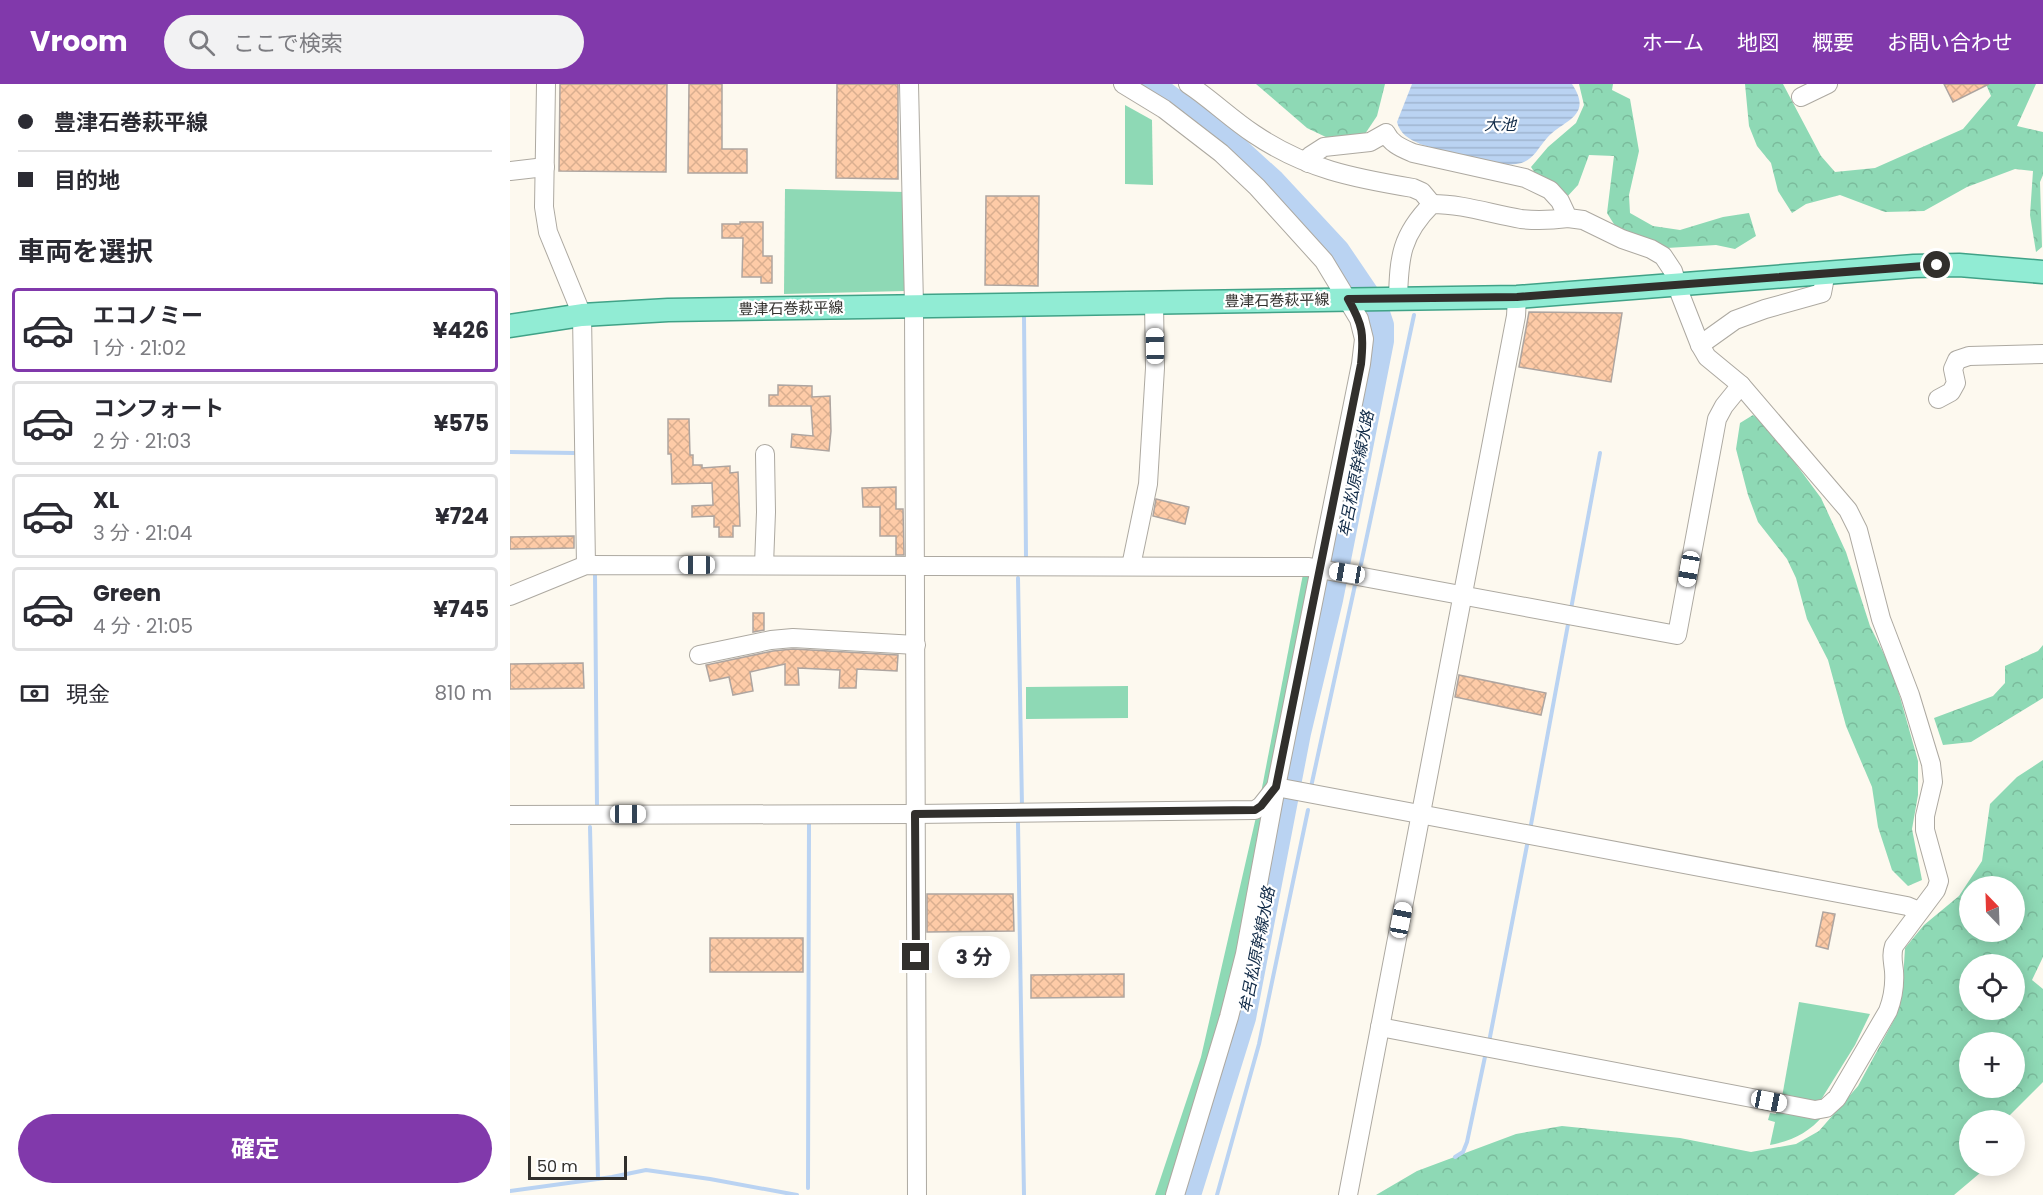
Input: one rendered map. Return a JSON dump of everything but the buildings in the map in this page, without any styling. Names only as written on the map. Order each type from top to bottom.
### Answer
[{"type":"main road","name":"豊津石巻萩平線","points":[[510,326],[582,315],[668,310],[1517,297],[1959,265],[2043,272]]},
{"type":"street","points":[[546,84],[544,207],[548,232],[582,315],[586,565]]},
{"type":"street","points":[[909,84],[914,305],[917,1195]]},
{"type":"street","points":[[1123,84],[1164,109],[1221,153],[1257,187],[1324,261],[1353,299],[1364,339],[1361,364],[1245,954],[1229,1017],[1175,1195]]},
{"type":"street","points":[[1188,84],[1253,134],[1288,155],[1349,176],[1413,188],[1422,192],[1432,204]]},
{"type":"street","points":[[1801,97],[1828,84]]},
{"type":"street","points":[[1308,163],[1311,156],[1324,147],[1370,142],[1386,133],[1389,139],[1398,146],[1413,153],[1526,178],[1550,190],[1560,201],[1568,218]]},
{"type":"street","points":[[510,171],[545,167]]},
{"type":"street","points":[[1380,1027],[1815,1110],[1826,1108],[1837,1098],[1888,1011],[1893,997],[1894,971],[1891,954],[1894,946],[1936,890],[1939,881],[1925,830],[1925,816],[1933,782],[1931,764],[1910,694],[1881,619],[1858,530],[1848,510],[1741,385],[1707,357],[1700,345],[1669,263],[1657,252],[1622,239],[1583,220],[1523,219],[1450,204],[1432,204],[1415,222],[1408,235],[1401,254],[1396,299]]},
{"type":"street","points":[[1700,345],[1735,320],[1822,293],[1826,273]]},
{"type":"street","points":[[1348,1195],[1516,316],[1517,297]]},
{"type":"street","points":[[1131,566],[1148,484],[1155,368],[1154,302]]},
{"type":"street","points":[[1938,399],[1951,392],[1956,383],[1953,369],[1957,360],[1969,356],[2043,354]]},
{"type":"street","points":[[510,596],[586,565],[1131,566],[1321,569],[1677,635],[1717,419],[1741,385]]},
{"type":"street","points":[[764,565],[765,454]]},
{"type":"street","points":[[699,655],[771,640],[793,638],[916,645]]},
{"type":"street","points":[[1278,787],[1907,906],[1919,911]]},
{"type":"street","points":[[510,815],[1255,810],[1278,787]]},
{"type":"green space","points":[[1256,84],[1385,84],[1377,116],[1365,134],[1330,139],[1307,128]]},
{"type":"green space","points":[[1579,84],[1613,84],[1612,90],[1630,99],[1639,151],[1629,195],[1630,213],[1653,226],[1680,230],[1723,217],[1749,213],[1756,236],[1735,249],[1716,245],[1667,248],[1617,229],[1607,213],[1614,156],[1589,155],[1578,185],[1566,198],[1537,176],[1531,167],[1548,147],[1576,123],[1584,105]]},
{"type":"green space","points":[[1745,84],[1783,84],[1821,156],[1835,172],[1875,168],[1963,129],[1991,96],[1986,84],[2036,84],[2017,126],[2043,132],[2043,175],[2040,182],[2042,247],[2036,252],[2030,215],[2033,171],[2015,169],[1967,187],[1924,211],[1885,212],[1840,195],[1806,204],[1792,213],[1778,191],[1771,163],[1757,146],[1749,126]]},
{"type":"green space","points":[[1125,105],[1152,120],[1153,185],[1125,184]]},
{"type":"green space","points":[[785,189],[905,192],[905,291],[784,294]]},
{"type":"green space","points":[[1753,415],[1767,425],[1821,498],[1846,552],[1870,626],[1893,672],[1918,761],[1918,795],[1912,829],[1922,880],[1908,886],[1892,870],[1878,827],[1872,787],[1846,726],[1828,660],[1807,619],[1796,578],[1787,559],[1758,522],[1748,495],[1736,449],[1740,423]]},
{"type":"green space","points":[[1303,574],[1310,575],[1272,783],[1261,793]]},
{"type":"green space","points":[[2043,645],[2043,698],[1971,742],[1943,745],[1934,718],[1993,696],[2005,683],[2005,666],[2038,651]]},
{"type":"green space","points":[[1128,686],[1128,718],[1026,719],[1026,687]]},
{"type":"green space","points":[[2043,760],[2043,957],[2032,980],[2043,989],[2043,1082],[2015,1110],[1959,1110],[1959,1176],[1976,1176],[1954,1195],[1376,1195],[1417,1171],[1516,1134],[1562,1126],[1680,1138],[1751,1152],[1796,1144],[1819,1131],[1858,1086],[1895,1018],[1902,996],[1905,948],[1924,925],[1959,896],[1959,942],[2025,942],[2025,876],[1972,876],[1982,861],[1990,804],[2017,777]]},
{"type":"green space","points":[[1263,816],[1241,947],[1168,1195],[1155,1195],[1201,1057],[1256,817]]},
{"type":"green space","points":[[1799,1002],[1870,1014],[1855,1045],[1819,1103],[1782,1097]]},
{"type":"green space","points":[[1777,1107],[1824,1115],[1800,1135],[1770,1145],[1775,1122],[1768,1120],[1770,1113],[1776,1114]]},
{"type":"water","name":"大池","points":[[1412,84],[1572,84],[1580,104],[1574,117],[1547,138],[1527,161],[1505,165],[1493,164],[1420,144],[1403,133],[1397,122]]},
{"type":"waterway","name":"牟呂松原幹線水路","points":[[1152,84],[1230,142],[1273,181],[1338,251],[1376,307],[1382,325],[1382,341],[1331,600],[1299,733],[1244,1018],[1189,1195]]},
{"type":"waterway","points":[[1024,315],[1026,558]]},
{"type":"waterway","points":[[1361,564],[1414,315]]},
{"type":"waterway","points":[[510,452],[574,453]]},
{"type":"waterway","points":[[1571,609],[1600,453]]},
{"type":"waterway","points":[[595,574],[597,808]]},
{"type":"waterway","points":[[1018,578],[1022,807]]},
{"type":"waterway","points":[[1311,787],[1355,585]]},
{"type":"waterway","points":[[1530,830],[1569,619]]},
{"type":"waterway","points":[[1217,1195],[1259,1044],[1308,810]]},
{"type":"waterway","points":[[808,1188],[809,820]]},
{"type":"waterway","points":[[1018,823],[1024,1195]]},
{"type":"waterway","points":[[590,827],[598,1179]]},
{"type":"waterway","points":[[1489,1042],[1528,840]]},
{"type":"waterway","points":[[1455,1157],[1463,1152],[1467,1142],[1486,1052]]},
{"type":"waterway","points":[[510,1191],[646,1170],[797,1195]]},
{"type":"route","points":[[916,957],[915,814],[1255,810],[1276,787],[1361,364],[1364,339],[1359,319],[1348,299],[1517,297],[1937,265]]}]
